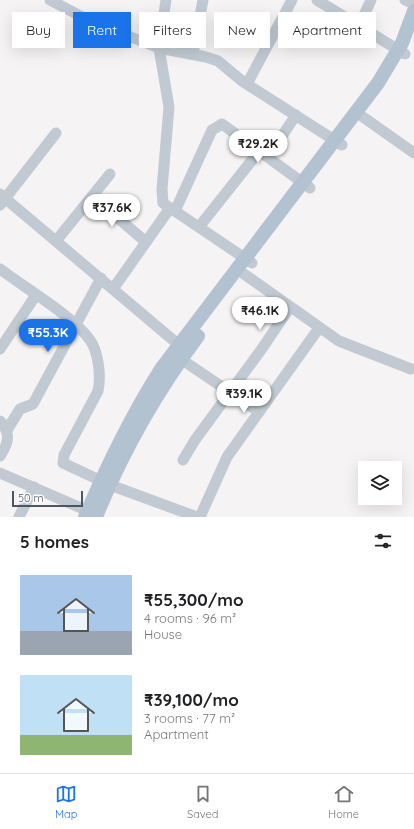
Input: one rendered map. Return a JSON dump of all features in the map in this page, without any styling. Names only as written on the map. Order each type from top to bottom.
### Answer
[{"type":"main road","points":[[402,52],[414,12]]},
{"type":"main road","points":[[91,515],[139,404],[247,265],[306,185],[366,109],[378,84],[414,33]]},
{"type":"street","points":[[50,0],[90,21],[139,40]]},
{"type":"street","points":[[164,12],[166,0]]},
{"type":"street","points":[[193,54],[203,0]]},
{"type":"street","points":[[247,84],[292,0]]},
{"type":"street","points":[[317,0],[336,12]]},
{"type":"street","points":[[365,12],[371,0]]},
{"type":"street","points":[[405,0],[414,4]]},
{"type":"street","points":[[376,36],[402,52]]},
{"type":"street","points":[[339,143],[247,84],[218,61],[193,54],[159,48],[169,107],[162,197],[163,203],[199,227],[247,265],[290,307],[319,328],[352,347],[411,369]]},
{"type":"street","points":[[366,109],[414,153]]},
{"type":"street","points":[[199,227],[264,154],[296,115]]},
{"type":"street","points":[[113,289],[146,242],[172,210],[212,130],[216,126],[222,124],[228,127],[306,185]]},
{"type":"street","points":[[56,133],[2,199],[101,278],[178,352],[259,412]]},
{"type":"street","points":[[56,241],[110,174]]},
{"type":"street","points":[[92,196],[146,242]]},
{"type":"street","points":[[0,269],[76,324],[91,341],[96,356],[100,382],[98,391],[64,455],[62,463],[106,483],[199,517],[227,457],[319,328]]},
{"type":"street","points":[[7,430],[20,409],[33,404],[101,278]]},
{"type":"street","points":[[0,349],[36,295]]},
{"type":"street","points":[[183,460],[195,440],[290,307]]},
{"type":"street","points":[[0,421],[7,430],[9,439],[0,456]]},
{"type":"street","points":[[0,473],[34,487],[91,515]]},
{"type":"street","points":[[19,517],[34,487]]}]
